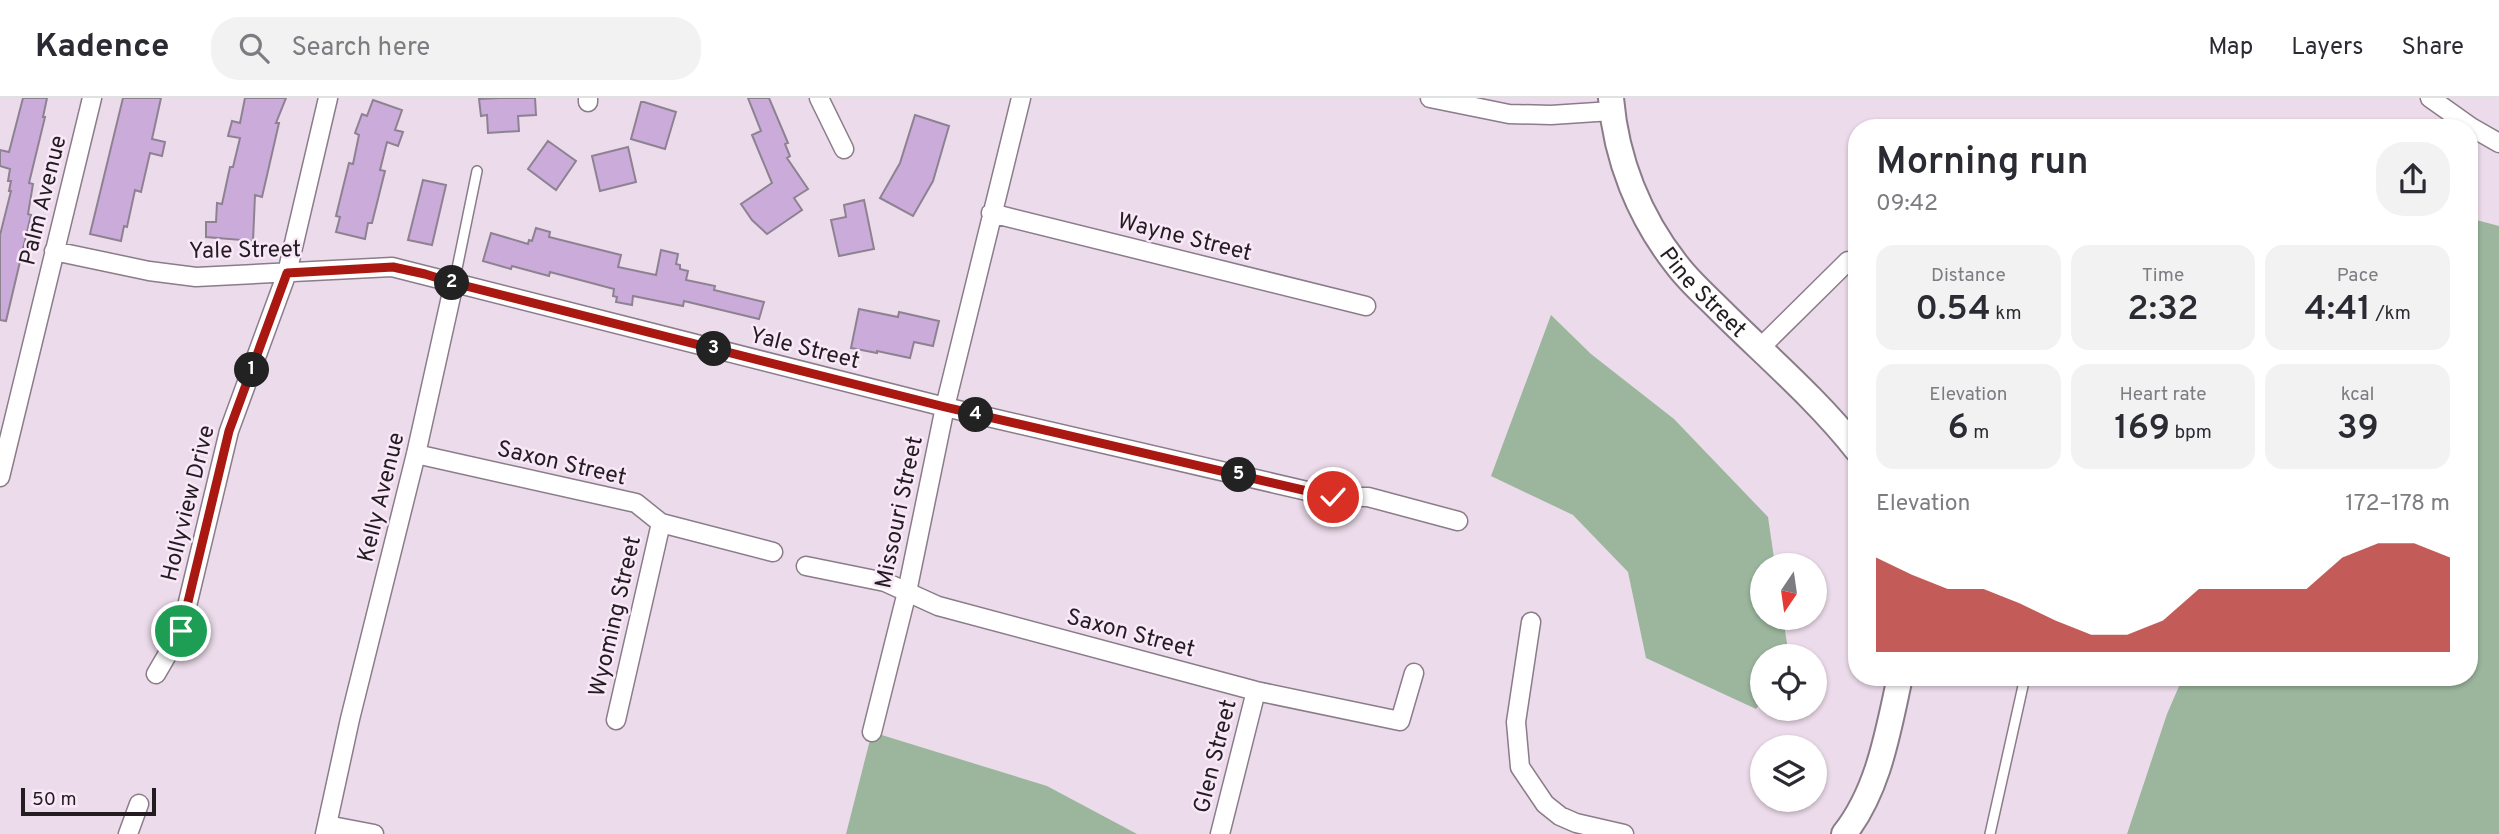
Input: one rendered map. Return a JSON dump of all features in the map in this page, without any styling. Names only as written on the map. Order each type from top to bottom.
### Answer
[{"type":"street","name":"Palm Avenue","points":[[0,477],[92,98]]},
{"type":"street","name":"Hollyview Drive","points":[[156,674],[181,631],[229,431],[287,273],[328,98]]},
{"type":"street","points":[[819,98],[844,149]]},
{"type":"street","name":"Missouri Street","points":[[872,732],[908,592],[945,407],[1021,98]]},
{"type":"street","points":[[1430,98],[1509,114],[1551,115],[1611,105]]},
{"type":"street","points":[[2430,98],[2460,119]]},
{"type":"street","name":"Pine Street","points":[[1611,105],[1615,134],[1639,205],[1678,268],[1848,441]]},
{"type":"street","points":[[2478,131],[2499,143]]},
{"type":"street","name":"Wayne Street","points":[[991,213],[1366,306]]},
{"type":"street","name":"Yale Street","points":[[54,251],[149,271],[196,277],[393,267],[945,407],[1333,497],[1368,497],[1458,521]]},
{"type":"street","points":[[1759,349],[1848,261]]},
{"type":"street","name":"Kelly Avenue","points":[[326,830],[454,283]]},
{"type":"street","name":"Saxon Street","points":[[416,454],[636,503],[661,523],[773,552]]},
{"type":"street","name":"Wyoming Street","points":[[616,720],[661,523]]},
{"type":"street","name":"Saxon Street","points":[[806,566],[885,582],[938,606],[1256,691],[1399,721],[1414,673]]},
{"type":"street","points":[[1531,622],[1516,722],[1520,767],[1545,804],[1560,816],[1576,823],[1624,834]]},
{"type":"street","points":[[1844,834],[1868,794],[1882,757],[1898,686]]},
{"type":"street","name":"Glen Street","points":[[1220,834],[1256,691]]},
{"type":"street","points":[[128,834],[139,804]]},
{"type":"street","points":[[326,830],[374,834]]},
{"type":"lane","name":"Kelly Avenue","points":[[454,283],[477,171]]},
{"type":"lane","points":[[1990,834],[2023,686]]},
{"type":"green space","points":[[2478,220],[2499,226],[2499,834],[2127,834],[2167,714],[2179,686],[2478,686]]},
{"type":"green space","points":[[1551,315],[1591,354],[1674,419],[1768,517],[1773,553],[1750,553],[1750,630],[1785,630],[1787,644],[1750,644],[1750,706],[1646,658],[1628,572],[1573,515],[1491,476]]},
{"type":"green space","points":[[872,732],[1047,786],[1137,834],[846,834]]},
{"type":"building","points":[[23,98],[47,98],[29,183],[33,184],[28,214],[31,215],[6,321],[0,320],[0,235],[11,181],[8,181],[10,169],[0,166],[0,150],[9,152]]},
{"type":"building","points":[[123,98],[161,98],[152,139],[165,142],[162,156],[150,153],[141,192],[135,190],[121,241],[90,234]]},
{"type":"building","points":[[245,98],[286,98],[276,123],[279,123],[262,197],[255,195],[253,241],[206,237],[206,222],[216,222],[217,203],[222,204],[230,167],[233,167],[240,138],[228,136],[232,121],[240,123]]},
{"type":"building","points":[[535,98],[536,115],[518,116],[519,131],[488,133],[487,115],[481,116],[479,99]]},
{"type":"building","points":[[748,98],[769,98],[788,143],[785,144],[790,156],[787,158],[808,189],[794,198],[802,210],[767,234],[752,220],[741,204],[772,183],[752,135],[761,131]]},
{"type":"building","points":[[373,100],[402,110],[395,130],[403,132],[398,146],[387,142],[380,170],[385,171],[372,223],[368,223],[365,239],[336,232],[340,217],[336,216],[349,163],[353,164],[359,135],[355,133],[362,114],[367,116]]},
{"type":"building","points":[[641,102],[676,112],[665,149],[631,139]]},
{"type":"building","points":[[915,115],[949,126],[933,181],[913,216],[880,198],[900,163]]},
{"type":"building","points":[[548,141],[576,161],[556,190],[528,169]]},
{"type":"building","points":[[628,147],[636,182],[600,191],[592,156]]},
{"type":"building","points":[[423,180],[446,185],[432,245],[408,240]]},
{"type":"building","points":[[864,200],[874,249],[839,256],[831,220],[846,217],[844,205]]},
{"type":"building","points":[[536,228],[550,232],[549,237],[621,255],[618,267],[656,275],[661,250],[678,254],[676,264],[680,265],[680,269],[688,271],[686,280],[764,302],[759,319],[684,301],[683,306],[633,296],[632,305],[616,302],[614,289],[550,272],[549,276],[483,261],[491,233],[528,244],[529,240],[532,241]]},
{"type":"building","points":[[859,309],[898,317],[899,312],[939,321],[933,346],[914,342],[910,358],[851,348]]},
{"type":"route","points":[[181,631],[229,431],[287,273],[393,267],[945,407],[1333,497]]}]
